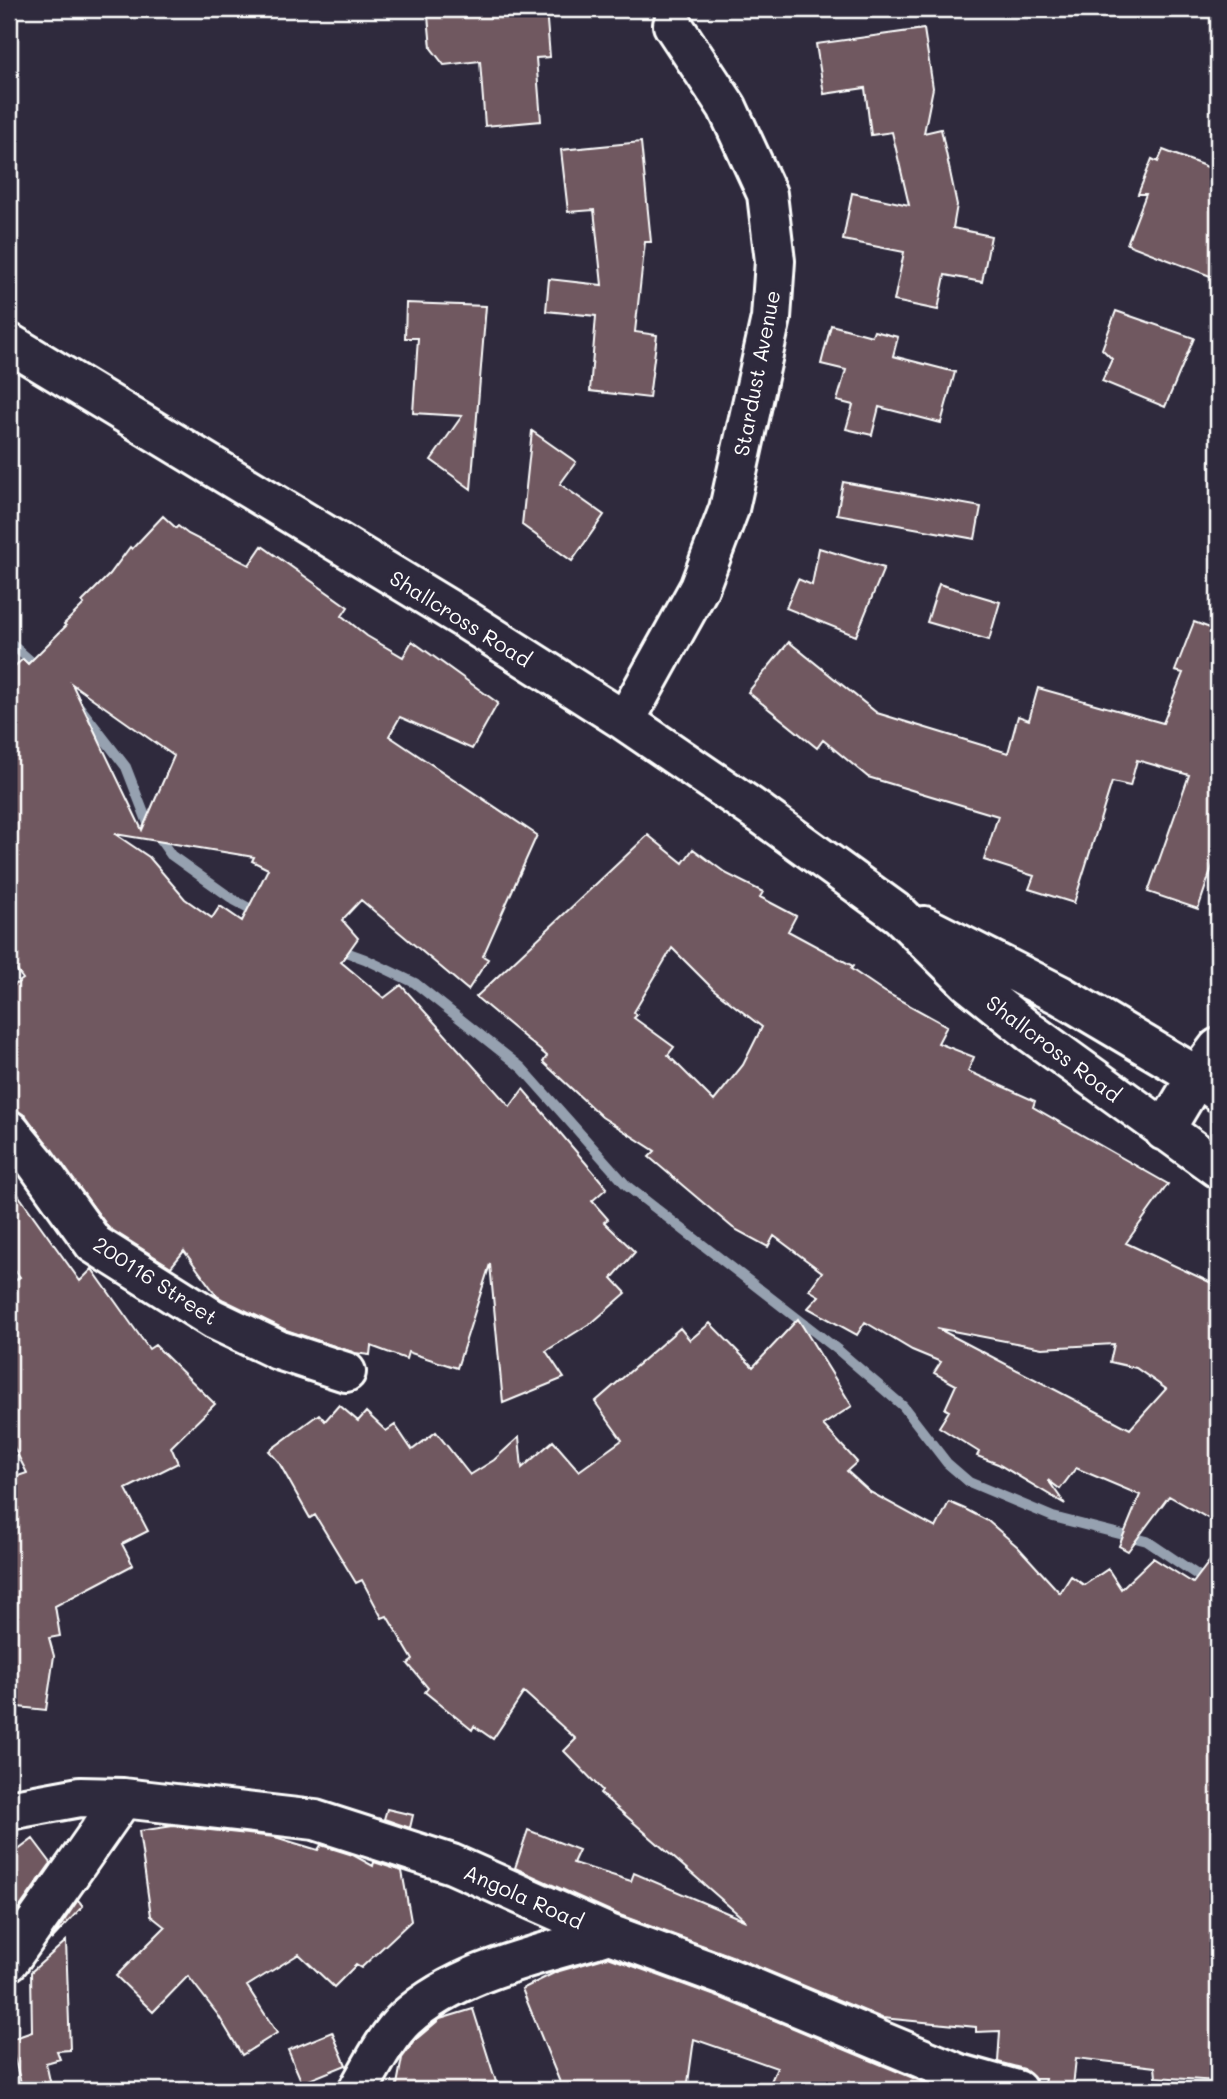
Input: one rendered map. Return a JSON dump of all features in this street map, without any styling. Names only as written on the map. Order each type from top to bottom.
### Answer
[{"type":"street","name":"Stardust Avenue","points":[[625,721],[699,588],[729,509],[771,318],[774,284],[775,261],[766,194],[727,107],[673,25]]},
{"type":"street","name":"Shallcross Road","points":[[9,343],[451,611],[625,721],[761,814],[900,915],[969,984],[1164,1131],[1218,1168]]},
{"type":"street","name":"Shallcross Road","points":[[900,915],[981,953],[1211,1072]]},
{"type":"street","points":[[1164,1131],[1211,1072]]},
{"type":"street","name":"200116 Street","points":[[9,1130],[94,1244],[213,1319],[278,1350],[346,1372]]},
{"type":"street","name":"Angola Road","points":[[9,1810],[80,1797],[123,1798],[315,1821],[452,1864],[609,1934],[708,1970],[960,2074],[1017,2090]]},
{"type":"street","points":[[9,1961],[123,1798]]},
{"type":"street","points":[[358,2090],[404,2020],[438,1993],[473,1977],[609,1934]]},
{"type":"building","points":[[486,9],[546,9],[550,57],[536,58],[541,121],[485,126],[480,61],[444,65],[431,48],[428,16]]},
{"type":"building","points":[[924,29],[933,88],[924,133],[941,129],[957,205],[953,228],[991,236],[982,282],[945,275],[938,310],[894,301],[904,252],[843,240],[852,193],[909,205],[892,132],[871,135],[865,88],[824,94],[816,44]]},
{"type":"building","points":[[641,142],[651,242],[645,242],[635,332],[657,335],[649,398],[590,391],[596,316],[546,311],[549,279],[602,285],[594,210],[568,212],[561,150]]},
{"type":"building","points":[[1163,150],[1218,171],[1218,279],[1127,244],[1146,194],[1138,194],[1152,159],[1158,162]]},
{"type":"building","points":[[406,303],[486,306],[471,489],[431,460],[462,416],[413,413],[418,338],[405,338]]},
{"type":"building","points":[[1116,311],[1194,338],[1165,407],[1102,381],[1112,359],[1102,349]]},
{"type":"building","points":[[831,325],[872,336],[874,331],[898,337],[893,356],[955,372],[941,423],[879,407],[872,435],[846,429],[853,405],[837,401],[846,370],[821,364]]},
{"type":"building","points":[[532,431],[576,462],[560,484],[604,515],[572,561],[522,525]]},
{"type":"building","points":[[843,482],[981,507],[975,539],[837,514]]},
{"type":"building","points":[[163,516],[176,528],[178,526],[188,534],[249,565],[262,546],[348,607],[342,616],[367,636],[403,657],[412,641],[498,703],[472,749],[400,717],[389,736],[537,835],[483,956],[488,959],[468,990],[361,900],[342,920],[358,938],[341,962],[384,998],[401,985],[510,1107],[523,1089],[607,1188],[592,1201],[608,1219],[604,1222],[635,1252],[612,1278],[626,1293],[594,1321],[546,1351],[564,1378],[503,1403],[490,1264],[457,1368],[408,1352],[406,1359],[371,1346],[370,1355],[355,1353],[286,1330],[224,1300],[217,1296],[184,1251],[171,1267],[109,1228],[26,1116],[9,1107],[9,989],[23,979],[9,960],[9,671],[23,659],[28,664],[66,626],[64,624],[110,574],[130,547],[132,549]],"holes":[[[72,684],[174,756],[142,830]],[[115,834],[254,857],[252,861],[268,869],[242,921],[220,906],[212,918],[185,899],[149,857]]]},
{"type":"building","points":[[819,548],[884,568],[856,636],[786,608],[798,579],[812,585]]},
{"type":"building","points":[[939,584],[1000,602],[989,640],[927,622]]},
{"type":"building","points":[[1194,622],[1218,631],[1218,850],[1198,909],[1148,892],[1189,775],[1137,760],[1130,786],[1112,782],[1074,903],[1029,889],[1034,876],[984,860],[998,816],[868,777],[823,740],[817,748],[748,692],[789,642],[877,713],[1008,753],[1018,716],[1029,720],[1038,688],[1163,723],[1183,673],[1175,671]]},
{"type":"building","points":[[648,835],[683,863],[693,849],[727,874],[763,892],[760,897],[796,916],[788,931],[853,966],[851,969],[885,992],[947,1026],[938,1043],[974,1057],[968,1071],[1035,1101],[1033,1107],[1168,1184],[1126,1243],[1218,1286],[1218,1524],[1169,1496],[1128,1551],[1119,1546],[1140,1495],[1076,1468],[1060,1489],[1048,1480],[1065,1504],[998,1464],[977,1456],[979,1452],[939,1427],[949,1411],[945,1409],[956,1385],[934,1373],[941,1362],[912,1350],[865,1322],[857,1335],[808,1308],[819,1296],[809,1290],[822,1272],[774,1236],[768,1247],[733,1228],[649,1157],[655,1151],[602,1117],[543,1062],[547,1056],[476,997]],"holes":[[[672,948],[713,989],[762,1027],[743,1065],[714,1101],[668,1055],[674,1047],[634,1018],[637,1015],[634,1012]],[[937,1328],[1042,1348],[1114,1344],[1110,1362],[1136,1368],[1166,1389],[1130,1429]]]},
{"type":"building","points":[[9,1182],[80,1281],[92,1269],[149,1349],[155,1345],[215,1404],[171,1447],[178,1463],[126,1489],[148,1531],[122,1544],[133,1565],[55,1606],[60,1636],[49,1638],[54,1656],[46,1710],[9,1706],[9,1479],[27,1473],[9,1438],[9,1285],[20,1277],[9,1263]]},
{"type":"building","points":[[798,1319],[852,1406],[823,1425],[857,1462],[847,1471],[870,1492],[936,1528],[949,1502],[988,1521],[1018,1547],[1060,1593],[1071,1576],[1084,1585],[1108,1569],[1121,1589],[1153,1558],[1193,1583],[1218,1550],[1217,2081],[1156,2077],[1155,2067],[1076,2058],[1073,2087],[1044,2084],[1045,2079],[1035,2079],[1024,2069],[998,2062],[1000,2031],[976,2032],[976,2027],[882,2018],[737,1958],[617,1914],[515,1868],[528,1830],[579,1850],[573,1863],[631,1881],[634,1873],[746,1921],[600,1793],[602,1790],[564,1751],[576,1739],[524,1692],[493,1739],[474,1726],[472,1730],[425,1692],[428,1688],[408,1664],[413,1660],[387,1616],[382,1618],[362,1580],[356,1583],[315,1515],[310,1518],[278,1461],[269,1451],[319,1414],[325,1421],[339,1405],[358,1421],[366,1412],[386,1431],[395,1425],[412,1450],[436,1432],[470,1475],[494,1460],[519,1437],[522,1468],[553,1441],[579,1471],[622,1440],[595,1402],[680,1328],[690,1340],[710,1323],[753,1367]]},
{"type":"building","points":[[387,1809],[413,1815],[410,1828],[384,1819]]},
{"type":"building","points":[[173,1826],[275,1837],[318,1850],[321,1845],[353,1855],[373,1866],[374,1862],[402,1871],[411,1921],[361,1968],[356,1965],[334,1987],[299,1954],[247,1986],[277,2033],[242,2055],[218,2015],[188,1976],[153,2012],[116,1976],[165,1927],[151,1916],[139,1831]]},
{"type":"building","points":[[33,1839],[51,1863],[17,1911],[9,1904],[9,1857]]},
{"type":"building","points":[[78,1900],[83,1906],[51,1940]]},
{"type":"building","points":[[66,1941],[70,2050],[57,2051],[60,2059],[46,2063],[52,2090],[23,2090],[9,2040],[32,2032],[31,1972]]},
{"type":"building","points":[[608,1957],[721,1998],[942,2090],[767,2090],[777,2068],[694,2039],[687,2090],[563,2090],[522,1989],[556,1972]]},
{"type":"building","points":[[473,2009],[496,2082],[456,2090],[396,2090],[402,2058],[415,2040],[440,2019]]},
{"type":"building","points":[[332,2032],[346,2065],[302,2083],[288,2050]]},
{"type":"waterway","points":[[9,642],[41,670]]},
{"type":"waterway","points":[[78,705],[126,767],[147,821],[171,855],[234,900],[260,914]]},
{"type":"waterway","points":[[335,948],[415,983],[522,1068],[627,1186],[838,1350],[903,1406],[947,1463],[969,1482],[1053,1517],[1147,1541],[1218,1589]]}]
